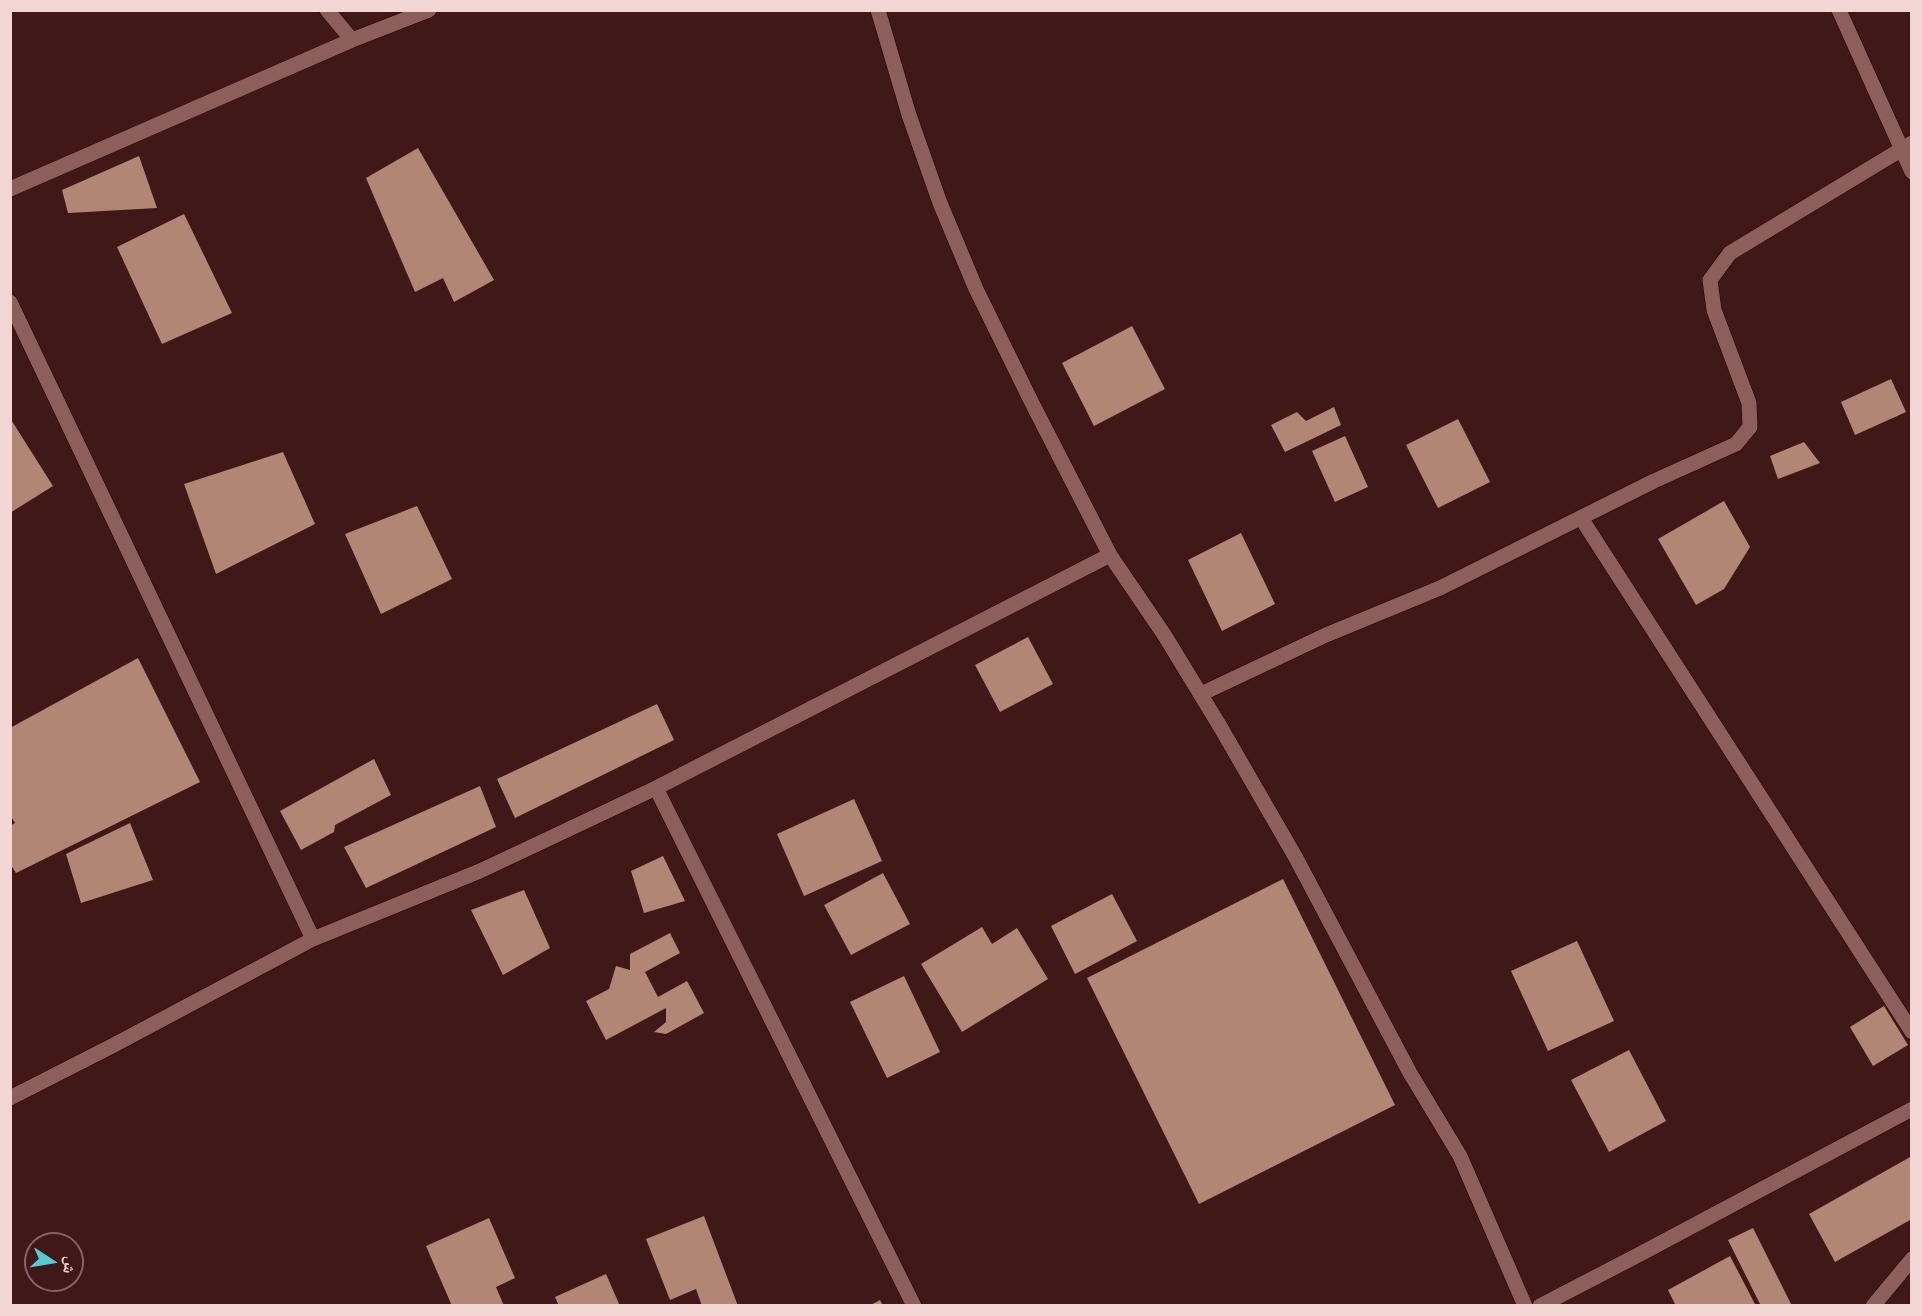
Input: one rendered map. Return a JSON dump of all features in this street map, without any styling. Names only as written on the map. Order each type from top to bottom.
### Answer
[{"type":"street","points":[[327,10],[352,40]]},
{"type":"street","points":[[10,189],[352,40],[429,10]]},
{"type":"street","points":[[878,10],[916,137],[976,290],[1110,555],[1201,694],[1296,858],[1410,1073],[1460,1156],[1525,1305]]},
{"type":"street","points":[[1839,10],[1906,146],[1911,172]]},
{"type":"street","points":[[1201,694],[1326,635],[1440,588],[1654,481],[1736,444],[1750,427],[1749,403],[1714,310],[1710,280],[1731,253],[1906,146]]},
{"type":"street","points":[[10,302],[314,939]]},
{"type":"street","points":[[1581,518],[1911,1032]]},
{"type":"street","points":[[10,1098],[314,939],[480,871],[656,788],[1110,555]]},
{"type":"street","points":[[656,788],[914,1305]]},
{"type":"street","points":[[1540,1305],[1911,1109]]},
{"type":"street","points":[[1873,1305],[1911,1259]]},
{"type":"building","points":[[418,148],[494,280],[454,302],[443,278],[415,292],[366,178]]},
{"type":"building","points":[[139,156],[157,208],[68,213],[62,190]]},
{"type":"building","points":[[184,214],[232,313],[162,344],[117,247]]},
{"type":"building","points":[[1132,326],[1165,389],[1094,426],[1062,363]]},
{"type":"building","points":[[1891,379],[1906,412],[1855,435],[1841,402]]},
{"type":"building","points":[[1334,407],[1341,425],[1285,452],[1271,425],[1297,412],[1306,421]]},
{"type":"building","points":[[10,418],[53,486],[10,513]]},
{"type":"building","points":[[1458,419],[1490,482],[1438,508],[1406,445]]},
{"type":"building","points":[[1345,436],[1368,487],[1335,502],[1312,451]]},
{"type":"building","points":[[1804,442],[1820,463],[1778,479],[1770,456]]},
{"type":"building","points":[[283,452],[315,524],[216,574],[184,484]]},
{"type":"building","points":[[1724,501],[1750,547],[1724,589],[1696,605],[1658,539]]},
{"type":"building","points":[[417,506],[452,579],[381,614],[345,534]]},
{"type":"building","points":[[1241,533],[1275,604],[1222,631],[1188,560]]},
{"type":"building","points":[[1028,637],[1053,684],[1000,712],[975,665]]},
{"type":"building","points":[[138,658],[200,782],[16,873],[10,864],[10,826],[15,823],[10,815],[10,728]]},
{"type":"building","points":[[657,704],[674,740],[515,818],[497,779]]},
{"type":"building","points":[[374,759],[391,795],[335,825],[334,832],[301,850],[280,811]]},
{"type":"building","points":[[480,786],[496,827],[366,888],[344,847]]},
{"type":"building","points":[[854,799],[882,861],[804,896],[777,834]]},
{"type":"building","points":[[130,823],[153,880],[81,903],[66,854]]},
{"type":"building","points":[[663,856],[685,901],[644,913],[631,871]]},
{"type":"building","points":[[883,873],[910,924],[851,955],[824,905]]},
{"type":"building","points":[[1283,879],[1395,1105],[1199,1204],[1087,978]]},
{"type":"building","points":[[524,890],[550,948],[503,975],[471,910]]},
{"type":"building","points":[[1112,894],[1137,941],[1075,974],[1051,926]]},
{"type":"building","points":[[982,927],[992,944],[1017,928],[1048,979],[962,1032],[921,964]]},
{"type":"building","points":[[670,933],[680,953],[645,972],[658,997],[687,981],[704,1013],[666,1034],[654,1032],[666,1022],[666,1008],[606,1040],[586,1001],[609,989],[616,966],[630,970],[630,954]]},
{"type":"building","points":[[1577,941],[1614,1021],[1548,1051],[1511,971]]},
{"type":"building","points":[[904,976],[940,1052],[887,1078],[850,1002]]},
{"type":"building","points":[[1884,1006],[1908,1045],[1873,1066],[1850,1027]]},
{"type":"building","points":[[1629,1050],[1666,1121],[1609,1152],[1571,1080]]},
{"type":"building","points":[[1912,1156],[1912,1219],[1835,1262],[1809,1214]]},
{"type":"building","points":[[704,1216],[738,1306],[702,1306],[696,1289],[670,1300],[646,1239]]},
{"type":"building","points":[[489,1218],[515,1278],[496,1287],[504,1306],[452,1306],[426,1246]]},
{"type":"building","points":[[1753,1228],[1792,1306],[1761,1306],[1728,1240]]},
{"type":"building","points":[[1730,1256],[1756,1306],[1676,1306],[1668,1290]]},
{"type":"building","points":[[606,1274],[620,1306],[559,1306],[555,1297]]},
{"type":"building","points":[[880,1300],[883,1306],[869,1306]]}]
